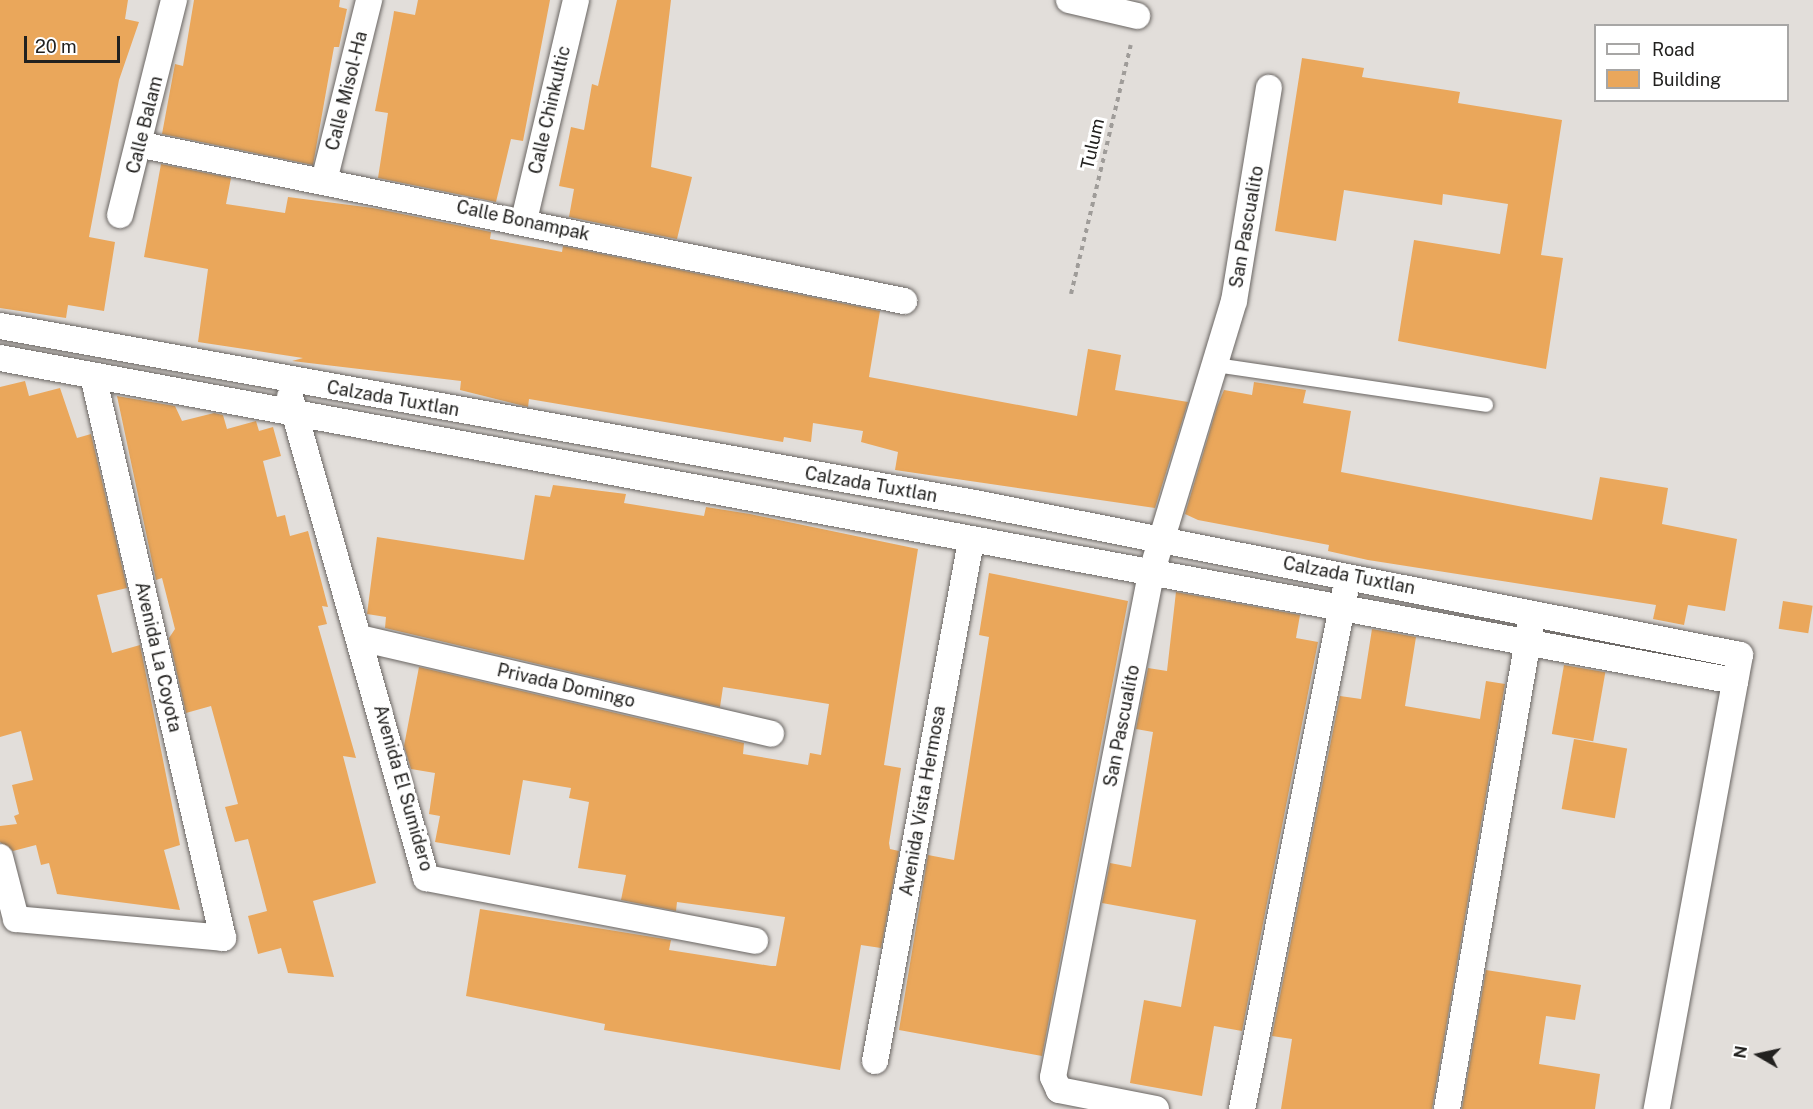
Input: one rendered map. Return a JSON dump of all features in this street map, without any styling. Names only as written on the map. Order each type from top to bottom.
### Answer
[{"type":"street","name":"Calle Balam","points":[[120,215],[142,146],[174,0]]},
{"type":"street","name":"Calle Misol-Ha","points":[[324,181],[369,0]]},
{"type":"street","name":"Calle Chinkultic","points":[[524,220],[576,0]]},
{"type":"street","points":[[1069,0],[1137,16]]},
{"type":"street","name":"San Pascualito","points":[[1156,1109],[1059,1090],[1053,1077],[1152,574],[1216,365],[1247,236],[1269,88]]},
{"type":"street","name":"Calle Bonampak","points":[[142,146],[524,220],[903,301]]},
{"type":"street","name":"Calzada Tuxtlan","points":[[0,327],[1533,611],[1740,655],[1735,681],[1342,607],[970,541],[294,411],[0,358]]},
{"type":"street","name":"Avenida La Coyota","points":[[0,857],[16,919],[224,938],[93,376]]},
{"type":"street","name":"Avenida El Sumidero","points":[[285,380],[360,638],[426,878],[755,941]]},
{"type":"street","name":"Avenida Vista Hermosa","points":[[875,1061],[970,541]]},
{"type":"street","points":[[1242,1109],[1348,577]]},
{"type":"street","points":[[1447,1109],[1533,611]]},
{"type":"street","name":"Privada Domingo","points":[[360,638],[771,734]]},
{"type":"street","points":[[1657,1109],[1735,681]]},
{"type":"lane","points":[[1216,365],[1486,405]]},
{"type":"path","name":"Tulum","points":[[1071,294],[1137,16]]},
{"type":"building","points":[[0,0],[128,0],[125,19],[139,22],[119,80],[89,237],[115,242],[104,311],[68,305],[66,318],[0,308]]},
{"type":"building","points":[[194,0],[340,0],[339,7],[347,9],[339,47],[334,47],[313,165],[162,134],[175,64],[183,66]]},
{"type":"building","points":[[418,0],[550,0],[523,141],[511,139],[496,202],[378,178],[388,113],[375,111],[394,11],[415,15]]},
{"type":"building","points":[[617,0],[671,0],[651,167],[692,177],[677,239],[569,217],[574,189],[559,186],[571,127],[584,130],[592,84],[598,86]]},
{"type":"building","points":[[1302,58],[1364,68],[1362,77],[1460,92],[1458,103],[1562,120],[1541,255],[1563,258],[1546,369],[1398,341],[1414,240],[1500,254],[1508,204],[1443,194],[1442,205],[1344,190],[1336,241],[1275,231]]},
{"type":"building","points":[[161,164],[231,178],[226,204],[285,213],[288,197],[373,208],[491,232],[490,239],[562,252],[563,246],[880,311],[869,377],[1077,416],[1088,349],[1121,355],[1115,390],[1188,402],[1155,508],[895,470],[898,452],[861,442],[863,431],[813,423],[811,442],[784,437],[783,442],[529,399],[528,407],[460,390],[461,381],[292,361],[303,358],[198,342],[208,269],[144,257]]},
{"type":"building","points":[[25,381],[29,396],[60,388],[77,438],[91,434],[127,588],[97,595],[112,653],[140,645],[180,845],[164,850],[180,910],[57,894],[49,863],[41,865],[36,845],[13,851],[0,842],[0,826],[17,824],[14,816],[19,814],[12,785],[33,780],[21,731],[0,737],[0,387]]},
{"type":"building","points":[[1254,382],[1306,390],[1303,403],[1351,411],[1341,472],[1592,520],[1600,477],[1668,488],[1662,524],[1737,539],[1725,611],[1688,605],[1684,625],[1653,619],[1656,605],[1368,560],[1328,551],[1329,545],[1198,520],[1185,514],[1224,390],[1252,395]]},
{"type":"building","points":[[117,396],[175,406],[182,421],[214,413],[223,415],[227,429],[256,421],[259,431],[273,427],[281,456],[263,461],[277,517],[285,515],[290,536],[308,531],[328,607],[322,606],[327,624],[318,626],[356,758],[343,756],[376,883],[313,901],[334,977],[288,973],[281,948],[258,954],[248,916],[267,911],[248,839],[235,842],[225,807],[238,804],[211,706],[186,713],[169,638],[175,629],[162,578],[156,580]]},
{"type":"building","points":[[553,485],[626,494],[624,503],[704,516],[706,507],[918,549],[884,765],[901,768],[889,843],[890,849],[899,851],[881,948],[861,945],[840,1070],[604,1030],[605,1024],[466,996],[480,909],[671,940],[669,950],[771,966],[776,966],[785,917],[677,902],[676,911],[621,900],[626,875],[578,868],[589,802],[569,798],[571,788],[523,780],[510,855],[435,842],[440,816],[429,814],[435,773],[411,769],[404,746],[419,667],[744,743],[743,754],[808,765],[810,753],[821,755],[829,704],[723,687],[720,707],[385,628],[386,617],[367,614],[377,537],[524,560],[535,495],[550,497]]},
{"type":"building","points":[[989,573],[1128,601],[1042,1056],[899,1030],[928,855],[954,860],[989,637],[979,635]]},
{"type":"building","points":[[1176,592],[1300,615],[1296,638],[1318,642],[1242,1031],[1214,1026],[1202,1096],[1130,1083],[1144,1000],[1181,1007],[1196,920],[1102,903],[1110,863],[1131,867],[1153,732],[1136,729],[1148,668],[1167,671]]},
{"type":"building","points":[[1783,601],[1813,606],[1808,633],[1779,629]]},
{"type":"building","points":[[1372,629],[1416,637],[1405,706],[1480,719],[1486,681],[1505,684],[1432,1109],[1281,1109],[1292,1039],[1272,1036],[1340,696],[1361,699]]},
{"type":"building","points":[[1564,665],[1605,672],[1593,741],[1552,734]]},
{"type":"building","points":[[1574,739],[1627,748],[1615,818],[1562,809]]},
{"type":"building","points":[[1486,970],[1581,985],[1575,1020],[1546,1016],[1539,1064],[1600,1074],[1595,1109],[1462,1109]]}]
